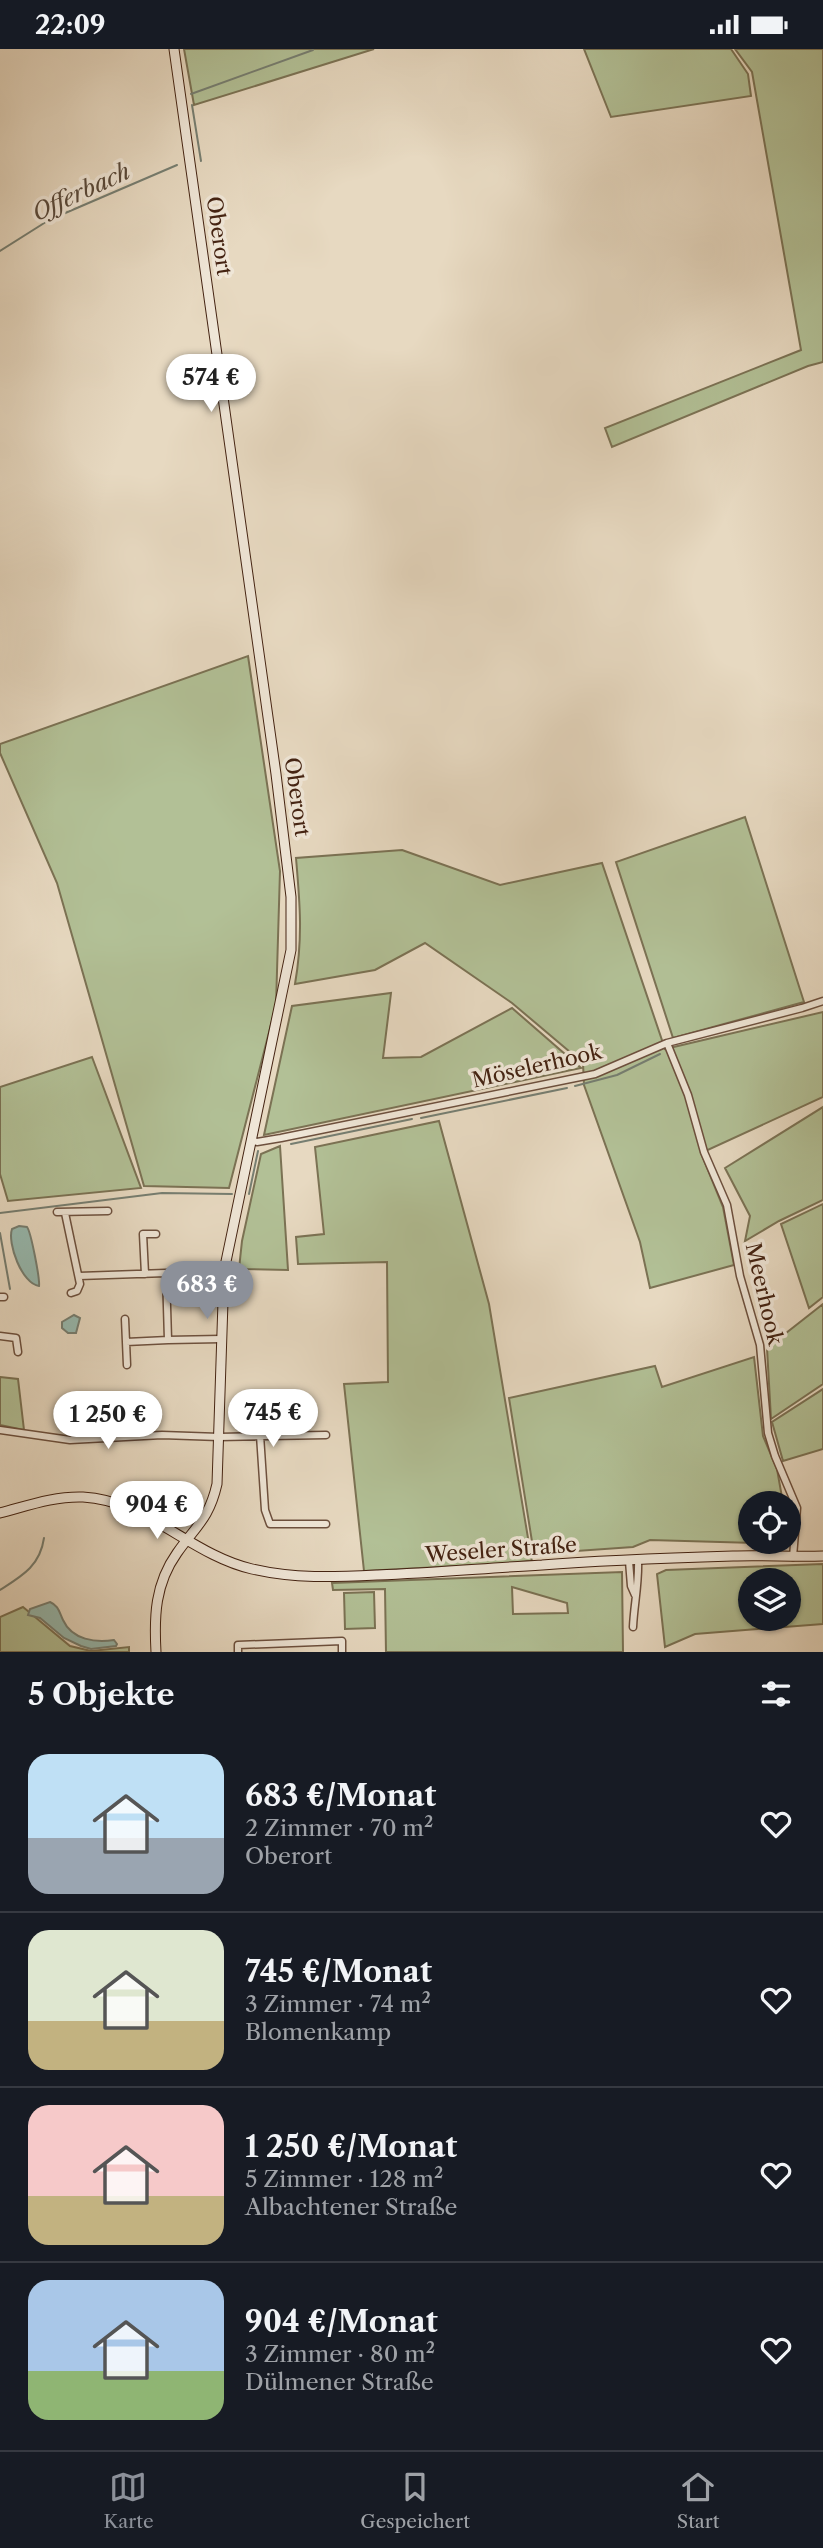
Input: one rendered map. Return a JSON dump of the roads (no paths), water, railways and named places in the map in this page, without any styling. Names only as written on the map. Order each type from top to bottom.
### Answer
[{"type":"main road","name":"Oberort","points":[[156,1652],[155,1622],[159,1591],[167,1569],[200,1527],[217,1484],[226,1258],[288,973],[292,921],[292,897],[174,49]]},
{"type":"main road","name":"Weseler Straße","points":[[0,1513],[48,1500],[81,1497],[102,1499],[135,1511],[228,1562],[288,1576],[452,1572],[735,1556],[823,1556]]},
{"type":"street","name":"Möselerhook","points":[[251,1140],[257,1142],[281,1138],[595,1074],[667,1043],[823,1001]]},
{"type":"street","name":"Meerhook","points":[[667,1043],[688,1095],[704,1152],[727,1205],[740,1276],[760,1345],[768,1433],[797,1508],[793,1557]]},
{"type":"street","points":[[57,1212],[108,1211]]},
{"type":"street","points":[[65,1213],[79,1276],[79,1289],[71,1293]]},
{"type":"street","points":[[145,1274],[143,1234],[156,1234]]},
{"type":"street","points":[[166,1273],[168,1341]]},
{"type":"street","points":[[79,1276],[181,1273]]},
{"type":"street","points":[[125,1319],[127,1365]]},
{"type":"street","points":[[0,1336],[16,1338],[18,1352]]},
{"type":"street","points":[[126,1342],[221,1339]]},
{"type":"street","points":[[0,1430],[70,1440],[162,1435],[326,1435]]},
{"type":"street","points":[[260,1435],[265,1510],[270,1524],[326,1524]]},
{"type":"street","points":[[633,1560],[633,1627]]},
{"type":"street","points":[[238,1652],[238,1645],[342,1641],[342,1652]]},
{"type":"water","points":[[27,1227],[29,1231],[39,1286],[27,1278],[14,1253],[12,1229]]},
{"type":"water","points":[[74,1315],[80,1318],[76,1333],[68,1333],[62,1328],[62,1322]]},
{"type":"water","points":[[50,1602],[57,1607],[67,1627],[78,1636],[100,1641],[114,1640],[116,1646],[91,1649],[81,1646],[64,1638],[40,1618],[28,1615],[30,1609]]},
{"type":"waterway","name":"Offerbach","points":[[191,94],[313,50]]},
{"type":"waterway","name":"Offerbach","points":[[192,105],[201,161]]},
{"type":"waterway","name":"Offerbach","points":[[0,251],[49,220],[177,165]]},
{"type":"waterway","points":[[575,1086],[617,1075],[660,1054]]},
{"type":"waterway","points":[[421,1118],[567,1088]]},
{"type":"waterway","points":[[291,1144],[412,1119]]},
{"type":"waterway","points":[[249,1194],[258,1151]]},
{"type":"waterway","points":[[0,1213],[162,1193],[232,1194]]},
{"type":"waterway","name":"Offerbach","points":[[0,1233],[10,1289]]},
{"type":"waterway","name":"Offerbach","points":[[0,1590],[29,1569],[39,1556],[44,1538]]}]
